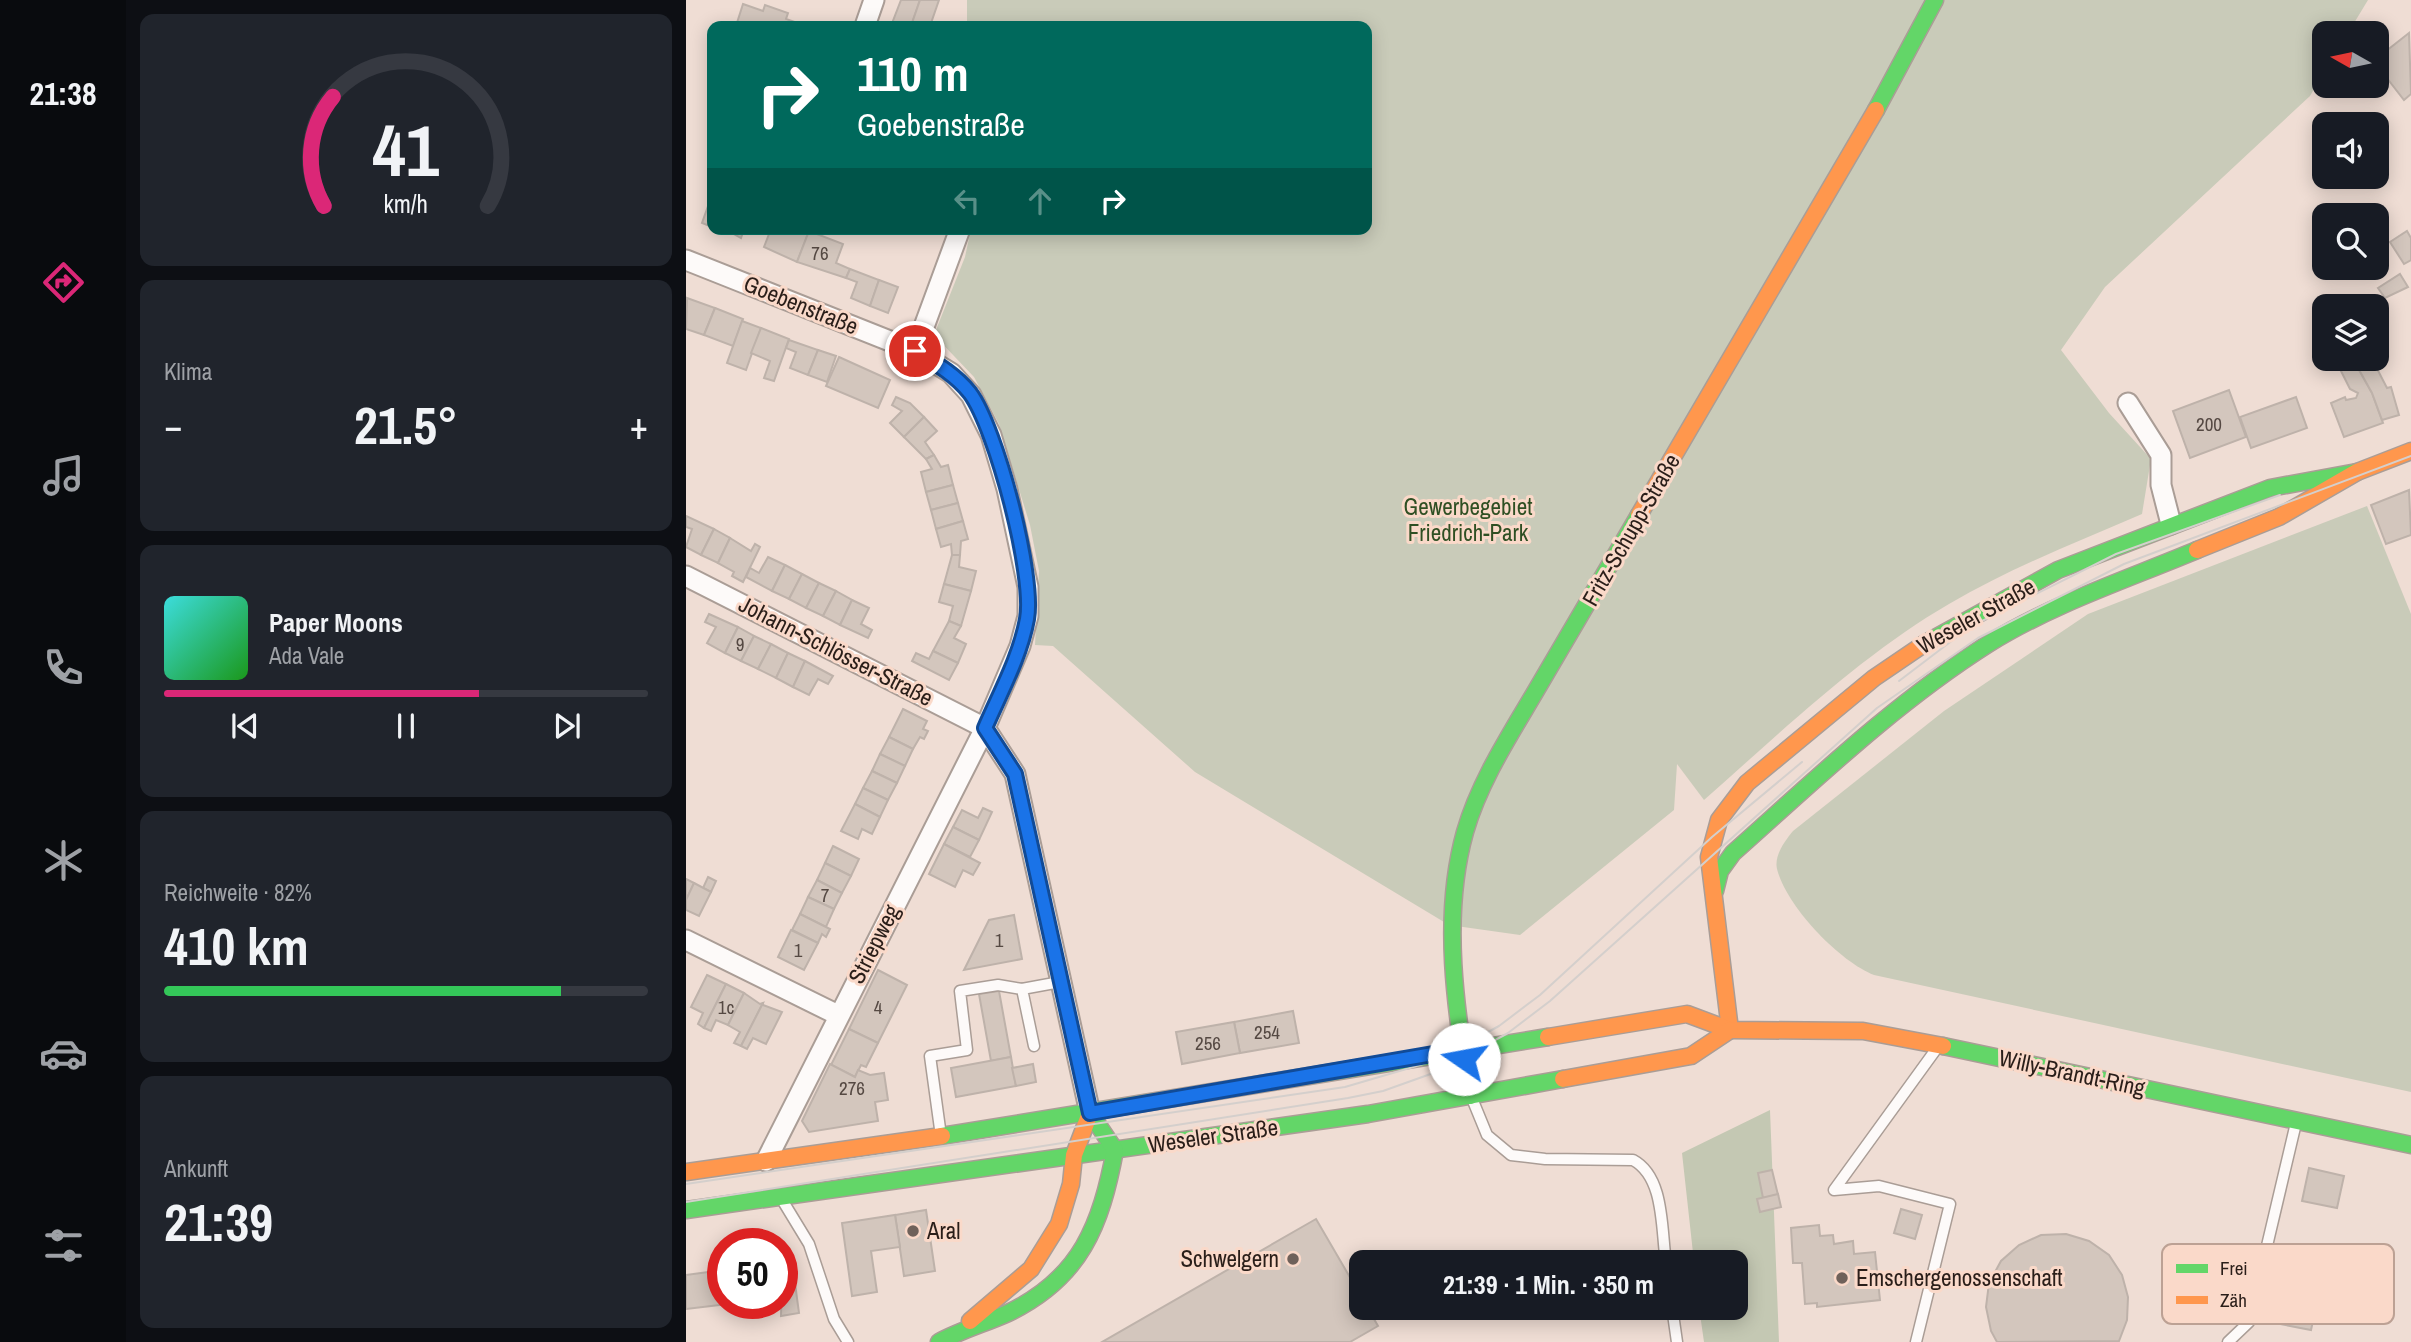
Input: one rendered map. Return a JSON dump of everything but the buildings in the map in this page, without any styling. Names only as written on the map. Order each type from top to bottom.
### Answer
[{"type":"main road","name":"Fritz-Schupp-Straße","points":[[1471,1096],[1462,1049],[1451,957],[1460,854],[1475,802],[1496,759],[1868,125],[1935,0]]},
{"type":"main road","name":"Weseler Straße","points":[[1714,897],[1720,871],[1733,853],[1762,826],[1895,709],[1990,643],[2069,603],[2279,517],[2357,472],[2411,451]]},
{"type":"main road","name":"Weseler Straße","points":[[1730,1030],[1709,857],[1712,837],[1728,805],[1747,783],[1874,678],[1942,631],[2058,570],[2171,524],[2270,488],[2357,472]]},
{"type":"main road","name":"Weseler Straße","points":[[686,1172],[1090,1113],[1462,1049],[1687,1014],[1730,1030]]},
{"type":"main road","name":"Weseler Straße","points":[[686,1210],[1115,1150],[1471,1096],[1691,1056],[1730,1030]]},
{"type":"main road","name":"Willy-Brandt-Ring","points":[[1730,1030],[1863,1031],[2297,1119],[2411,1145]]},
{"type":"main road","points":[[958,1331],[1009,1313],[1051,1289],[1072,1268],[1092,1237],[1108,1194],[1115,1150],[1090,1113]]},
{"type":"main road","points":[[939,1342],[958,1331],[1031,1269],[1059,1224],[1071,1184],[1074,1155],[1090,1113]]},
{"type":"street","points":[[867,21],[874,0]]},
{"type":"street","points":[[915,351],[958,235]]},
{"type":"street","name":"Goebenstraße","points":[[686,260],[915,351],[951,373],[971,394],[990,435],[1007,489],[1027,587],[1028,616],[1020,646],[985,728]]},
{"type":"street","points":[[2128,403],[2161,455],[2161,485],[2171,524]]},
{"type":"street","name":"Johann-Schlösser-Straße","points":[[686,576],[985,728]]},
{"type":"street","points":[[985,728],[1015,774],[1090,1113]]},
{"type":"street","name":"Striepweg","points":[[766,1161],[985,728]]},
{"type":"street","points":[[686,940],[838,1015]]},
{"type":"lane","points":[[941,1136],[930,1056],[967,1050],[960,991],[998,985],[1023,989],[1060,982]]},
{"type":"lane","points":[[1023,989],[1034,1046]]},
{"type":"lane","points":[[1916,1342],[1950,1204],[1879,1186],[1835,1190],[1940,1045]]},
{"type":"lane","points":[[1471,1096],[1487,1135],[1511,1154],[1545,1159],[1633,1160],[1645,1167],[1654,1180],[1663,1250]]},
{"type":"lane","points":[[2267,1244],[2297,1119]]},
{"type":"lane","points":[[779,1195],[809,1244],[834,1319],[848,1342]]},
{"type":"lane","points":[[1674,1320],[1677,1342]]},
{"type":"lane","points":[[2228,1342],[2247,1324]]},
{"type":"green space","name":"Gewerbegebiet Friedrich-Park","points":[[967,0],[2368,0],[2355,21],[2312,21],[2310,96],[2105,287],[2061,350],[2109,413],[2151,459],[2142,514],[1996,579],[1916,624],[1822,696],[1704,800],[1677,764],[1674,810],[1520,935],[1449,925],[1195,772],[1053,646],[1035,645],[1039,571],[1030,525],[999,424],[974,377],[934,335],[965,257],[970,235],[1372,235],[1372,21],[967,21]]},
{"type":"green space","points":[[2367,506],[2411,614],[2411,1092],[1874,975],[1845,958],[1816,931],[1791,900],[1776,864],[1781,848],[1793,831],[1944,711],[2088,614]]},
{"type":"green space","points":[[1770,1110],[1779,1342],[1704,1342],[1701,1320],[1748,1320],[1748,1250],[1693,1250],[1682,1153]]},
{"type":"tram line","points":[[686,1202],[1348,1098],[1383,1091],[1439,1071],[1508,1033],[1550,1001],[1877,708],[1978,638],[2124,564],[2411,456]]},
{"type":"tram line","points":[[1899,681],[1970,627],[2116,554],[2280,495]]},
{"type":"tram line","points":[[686,1184],[1345,1087],[1437,1060],[1499,1026],[1540,995],[1712,837],[1802,762]]},
{"type":"traffic: fast","points":[[1876,110],[1935,0]]},
{"type":"traffic: fast","points":[[1924,644],[2058,570],[2270,488],[2357,472]]},
{"type":"traffic: fast","points":[[1470,1096],[1456,997],[1452,931],[1458,865],[1465,832],[1495,761],[1639,515]]},
{"type":"traffic: fast","points":[[1715,891],[1720,871],[1733,853],[1856,743],[1920,691],[1988,644],[2038,617],[2197,550]]},
{"type":"traffic: fast","points":[[942,1136],[1548,1037]]},
{"type":"traffic: fast","points":[[1943,1046],[2411,1145]]},
{"type":"traffic: fast","points":[[686,1210],[1368,1114],[1563,1079]]},
{"type":"traffic: fast","points":[[939,1342],[1008,1313],[1033,1299],[1054,1283],[1084,1246],[1103,1202],[1115,1150],[1090,1113]]},
{"type":"traffic: slow","points":[[1639,515],[1876,110]]},
{"type":"traffic: slow","points":[[2197,550],[2279,517],[2357,472],[2411,451]]},
{"type":"traffic: slow","points":[[1730,1030],[1709,857],[1719,820],[1747,783],[1874,678],[1924,644]]},
{"type":"traffic: slow","points":[[1548,1037],[1687,1014],[1730,1030],[1863,1031],[1943,1046]]},
{"type":"traffic: slow","points":[[1563,1079],[1691,1056],[1730,1030]]},
{"type":"traffic: slow","points":[[970,1321],[1031,1269],[1059,1224],[1071,1184],[1074,1155],[1090,1113]]},
{"type":"traffic: slow","points":[[686,1172],[942,1136]]},
{"type":"place","name":"Aral","points":[[913,1231]]},
{"type":"place","name":"Schwelgern","points":[[1293,1259]]},
{"type":"place","name":"Emschergenossenschaft","points":[[1842,1278]]},
{"type":"route","points":[[915,351],[951,373],[971,394],[990,435],[1007,489],[1027,587],[1028,616],[1020,646],[985,728],[1015,774],[1090,1113],[1462,1049],[1464,1059]]}]
